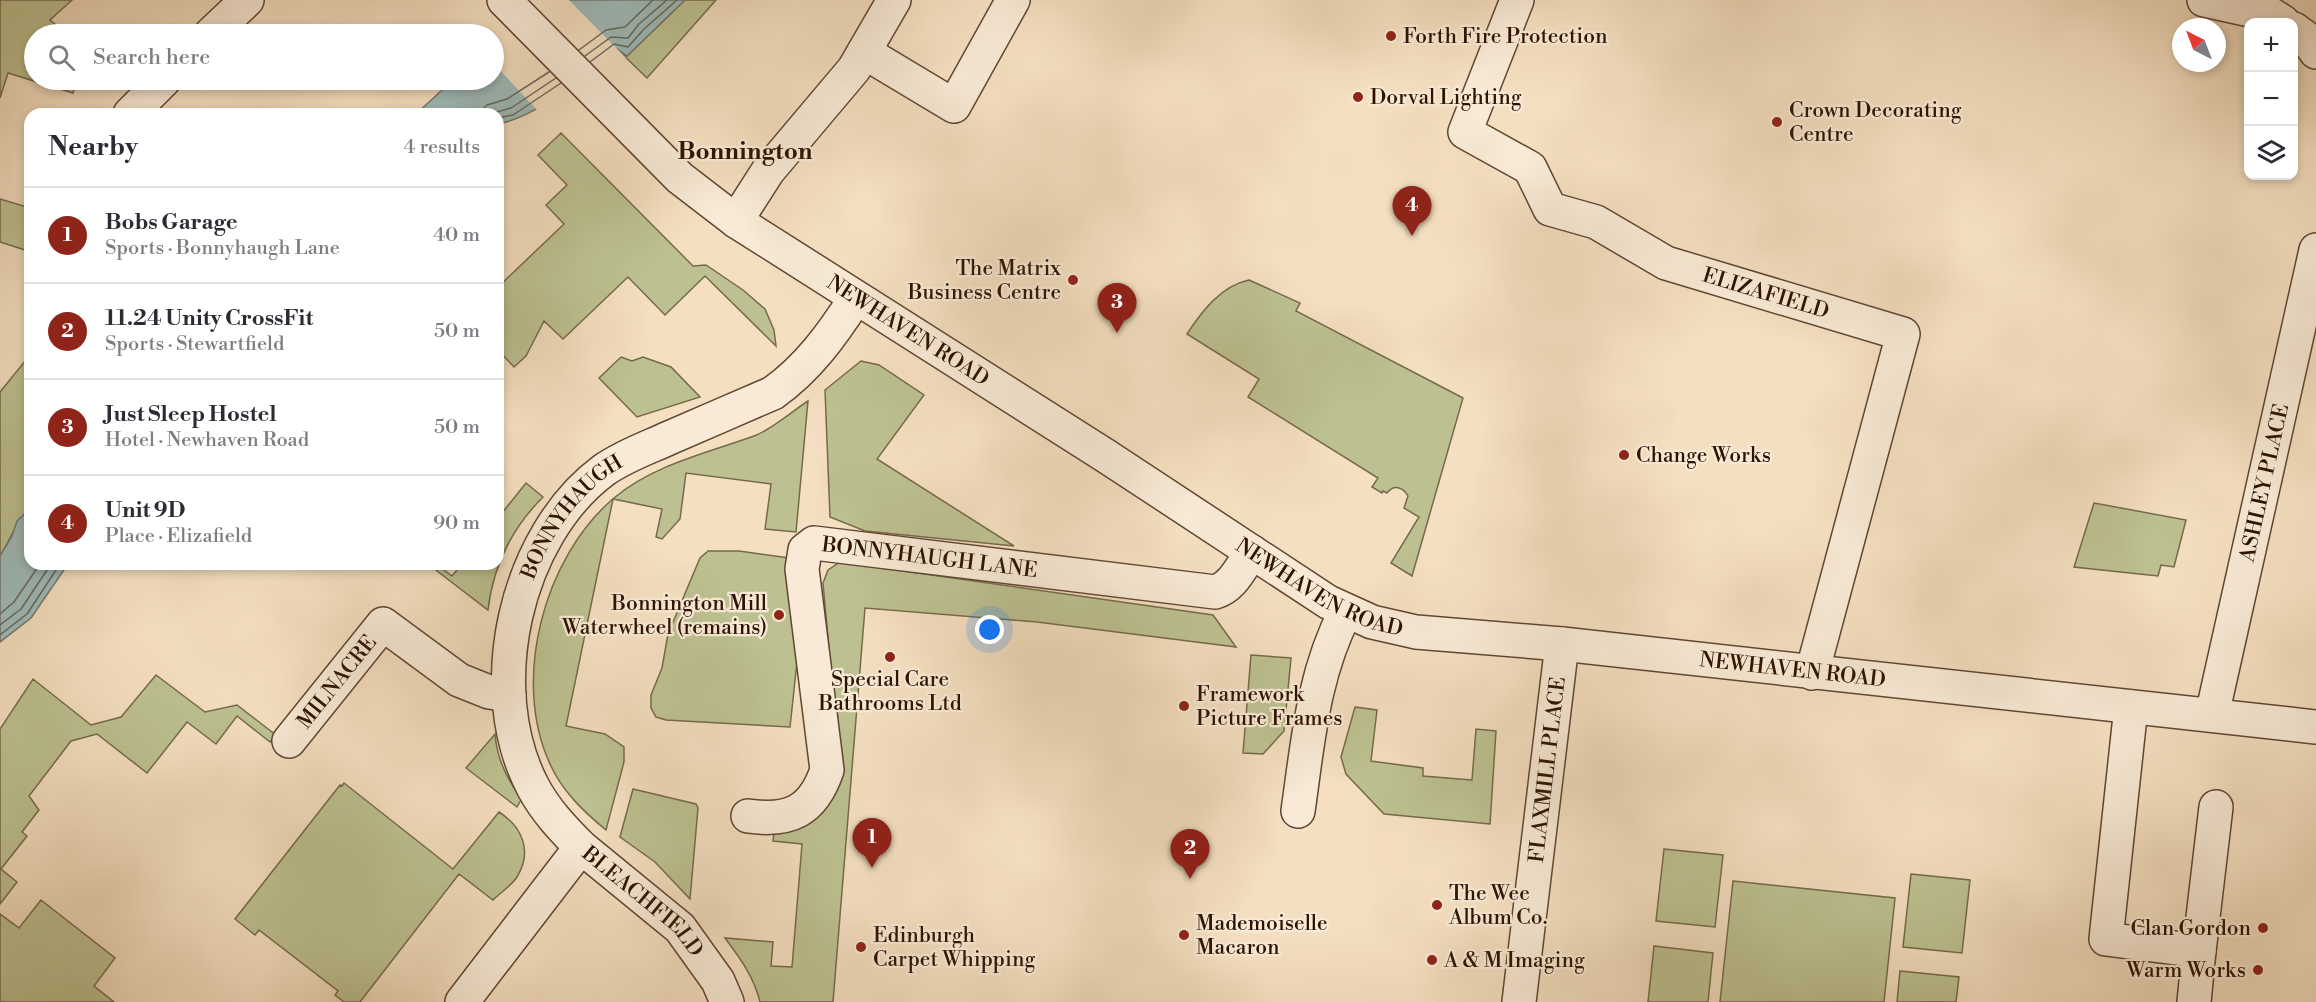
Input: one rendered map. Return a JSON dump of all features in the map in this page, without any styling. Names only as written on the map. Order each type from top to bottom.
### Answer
[{"type":"street","points":[[222,24],[247,0]]},
{"type":"street","name":"NEWHAVEN ROAD","points":[[504,0],[680,178],[735,221],[1086,444],[1328,602],[1346,611],[1385,626],[1416,632],[1562,644],[2316,727]]},
{"type":"street","points":[[735,221],[768,171],[854,69],[894,0]]},
{"type":"street","points":[[864,52],[954,106],[1013,0]]},
{"type":"street","name":"ELIZAFIELD","points":[[1517,0],[1465,132],[1530,168],[1550,209],[1596,222],[1666,263],[1903,334],[1812,673]]},
{"type":"street","points":[[2204,0],[2277,18]]},
{"type":"street","points":[[2298,33],[2305,37],[2316,52]]},
{"type":"street","points":[[136,108],[154,90]]},
{"type":"street","name":"ASHLEY PLACE","points":[[2212,715],[2316,250]]},
{"type":"street","name":"BONNYHAUGH","points":[[581,847],[557,823],[533,787],[512,730],[509,653],[518,606],[530,570],[546,538],[564,510],[586,486],[628,456],[773,393],[793,379],[816,355],[855,298]]},
{"type":"street","name":"BONNYHAUGH LANE","points":[[748,816],[771,819],[793,814],[811,800],[821,786],[827,770],[802,569],[805,550],[814,543],[1215,592],[1224,589],[1231,582],[1252,552]]},
{"type":"street","points":[[1298,811],[1312,712],[1322,669],[1333,636],[1346,611]]},
{"type":"street","name":"MILNACRE","points":[[289,741],[383,624],[459,680],[489,692],[509,695]]},
{"type":"street","name":"FLAXMILL PLACE","points":[[1519,1002],[1562,644]]},
{"type":"street","points":[[2131,707],[2106,939],[2199,951]]},
{"type":"street","points":[[2194,1002],[2216,807]]},
{"type":"street","name":"BLEACHFIELD","points":[[462,1002],[581,847],[680,928],[694,944],[718,981],[727,1002]]},
{"type":"green space","points":[[0,0],[72,0],[50,20],[55,24],[24,24],[24,78],[8,73],[0,98]]},
{"type":"green space","points":[[685,0],[716,0],[647,78],[617,49],[627,56]]},
{"type":"green space","points":[[561,133],[693,266],[706,265],[743,290],[765,309],[774,330],[776,346],[705,276],[665,315],[628,277],[563,339],[544,321],[526,356],[514,367],[504,356],[504,281],[564,224],[546,205],[567,185],[538,155]]},
{"type":"green space","points":[[0,199],[24,206],[24,250],[0,242]]},
{"type":"green space","points":[[1249,280],[1300,303],[1296,311],[1463,398],[1412,576],[1391,563],[1419,517],[1404,508],[1408,496],[1406,493],[1401,489],[1393,488],[1387,493],[1383,491],[1382,493],[1372,487],[1378,478],[1248,397],[1259,379],[1187,334],[1206,308],[1221,294]]},
{"type":"green space","points":[[621,357],[632,361],[643,357],[671,367],[700,397],[637,417],[599,378]]},
{"type":"green space","points":[[861,361],[879,365],[924,395],[877,459],[1014,546],[865,531],[830,517],[825,390]]},
{"type":"green space","points":[[24,362],[24,516],[0,556],[0,392]]},
{"type":"green space","points":[[808,401],[796,532],[765,529],[771,484],[686,473],[680,519],[662,539],[656,537],[662,509],[613,499],[663,468],[761,433]]},
{"type":"green space","points":[[526,483],[543,497],[522,522],[504,553],[504,510]]},
{"type":"green space","points":[[613,499],[566,726],[605,734],[624,747],[624,762],[606,830],[574,800],[555,774],[539,731],[534,695],[535,658],[541,622],[553,586],[569,553],[590,523]]},
{"type":"green space","points":[[2094,503],[2186,520],[2174,567],[2161,565],[2158,576],[2074,567]]},
{"type":"green space","points":[[708,551],[739,551],[789,558],[797,662],[790,727],[666,720],[656,717],[651,708],[651,695],[662,668],[668,634],[700,558]]},
{"type":"green space","points":[[840,562],[1213,615],[1236,647],[1037,622],[865,608],[833,1002],[760,1002],[750,976],[725,938],[773,942],[771,966],[792,967],[802,844],[773,841],[774,831],[840,770],[823,583],[828,570]]},
{"type":"green space","points":[[436,570],[444,570],[452,576],[457,570],[497,570],[488,610]]},
{"type":"green space","points":[[1251,655],[1291,658],[1284,731],[1263,754],[1243,753]]},
{"type":"green space","points":[[156,675],[205,712],[237,705],[276,735],[270,742],[237,716],[216,744],[187,722],[147,773],[97,734],[71,741],[29,796],[39,810],[22,832],[27,836],[1,869],[17,882],[0,904],[0,729],[33,679],[91,725],[121,717]]},
{"type":"green space","points":[[1355,707],[1377,710],[1371,761],[1423,768],[1423,776],[1472,780],[1476,729],[1496,731],[1490,824],[1384,814],[1346,774],[1341,757]]},
{"type":"green space","points":[[495,734],[503,768],[511,784],[522,798],[517,807],[466,768]]},
{"type":"green space","points":[[344,783],[453,869],[499,812],[519,832],[524,849],[522,867],[517,877],[493,900],[459,874],[360,1002],[344,1002],[335,995],[338,991],[259,930],[255,935],[235,919],[340,785]]},
{"type":"green space","points":[[633,789],[696,804],[698,808],[690,899],[655,862],[620,837]]},
{"type":"green space","points":[[1664,849],[1723,855],[1715,927],[1656,921]]},
{"type":"green space","points":[[1911,874],[1970,880],[1962,953],[1903,947]]},
{"type":"green space","points":[[1733,881],[1895,898],[1884,1002],[1720,1002]]},
{"type":"green space","points":[[41,900],[115,958],[94,986],[114,1002],[0,1002],[0,914],[19,928]]},
{"type":"green space","points":[[1654,946],[1713,953],[1708,1002],[1648,1002]]},
{"type":"green space","points":[[1900,971],[1959,977],[1956,1002],[1897,1002]]},
{"type":"water","points":[[535,0],[685,0],[627,56],[617,49],[545,104],[514,120],[504,122],[504,108],[423,108],[442,90],[504,90],[504,31]]},
{"type":"water","points":[[24,515],[24,570],[64,570],[31,618],[0,642],[0,556],[12,536],[17,521]]},
{"type":"pier","points":[[531,0],[569,0],[627,59],[617,53],[538,111],[504,75],[504,27]]},
{"type":"place","name":"Forth Fire Protection","points":[[1391,36]]},
{"type":"place","name":"Dorval Lighting","points":[[1358,97]]},
{"type":"place","name":"Crown Decorating Centre","points":[[1777,122]]},
{"type":"place","name":"Unit 9D","points":[[1412,236]]},
{"type":"place","name":"The Matrix Business Centre","points":[[1073,280]]},
{"type":"place","name":"Just Sleep Hostel","points":[[1117,333]]},
{"type":"place","name":"Change Works","points":[[1624,455]]},
{"type":"place","name":"Bonnington Mill Waterwheel (remains)","points":[[779,615]]},
{"type":"place","name":"Special Care Bathrooms Ltd","points":[[890,657]]},
{"type":"place","name":"Framework Picture Frames","points":[[1184,706]]},
{"type":"place","name":"Bobs Garage","points":[[872,868]]},
{"type":"place","name":"11.24 Unity CrossFit","points":[[1190,879]]},
{"type":"place","name":"The Wee Album Co.","points":[[1437,905]]},
{"type":"place","name":"Clan Gordon","points":[[2263,928]]},
{"type":"place","name":"Mademoiselle Macaron","points":[[1184,935]]},
{"type":"place","name":"Edinburgh Carpet Whipping","points":[[861,947]]},
{"type":"place","name":"A & M Imaging","points":[[1432,960]]},
{"type":"place","name":"Warm Works","points":[[2258,970]]},
{"type":"district","name":"Bonnington","points":[[745,151]]}]
